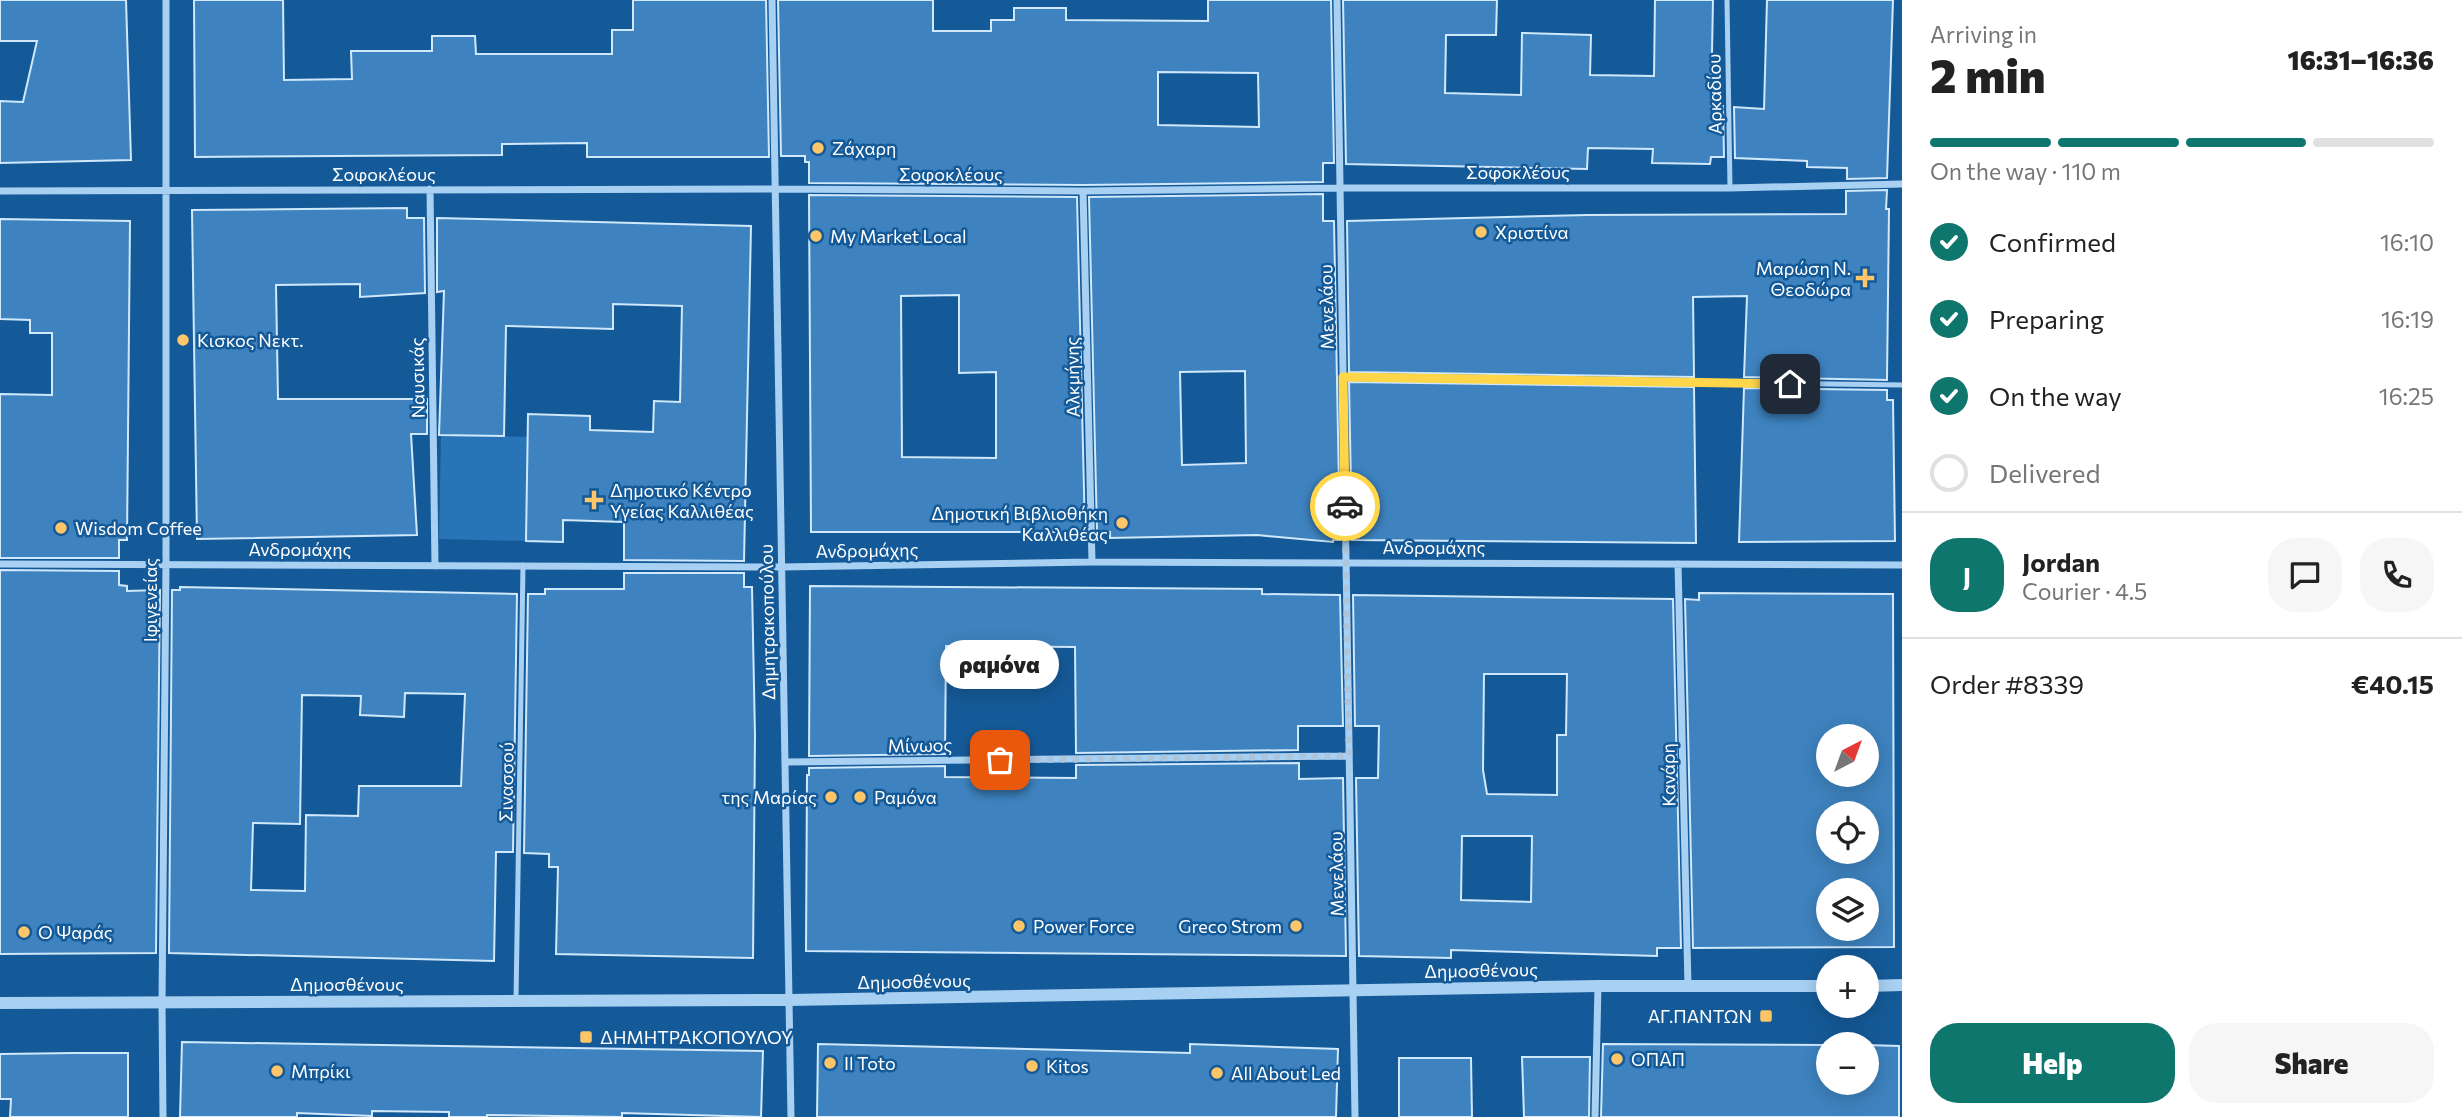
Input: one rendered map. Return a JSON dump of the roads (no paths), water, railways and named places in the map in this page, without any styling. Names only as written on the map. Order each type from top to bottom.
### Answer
[{"type":"street","name":"Ιφιγενείας","points":[[163,1117],[166,0]]},
{"type":"street","name":"Δημητρακοπούλου","points":[[772,0],[790,1117]]},
{"type":"street","name":"Μενελάου","points":[[1337,0],[1355,1117]]},
{"type":"street","name":"Σοφοκλέους","points":[[0,191],[1083,191],[1730,188],[1902,184]]},
{"type":"street","name":"Ναυσικάς","points":[[430,189],[435,566]]},
{"type":"street","name":"Αλκμήνης","points":[[1083,191],[1092,562]]},
{"type":"street","name":"Ανδρομάχης","points":[[0,565],[781,567],[1092,562],[1902,565]]},
{"type":"street","name":"Κανάρη","points":[[1678,564],[1688,986]]},
{"type":"street","name":"Μίνωος","points":[[785,762],[1349,756]]},
{"type":"street","points":[[1879,986],[1902,985]]},
{"type":"street","name":"Δημοσθένους","points":[[0,1003],[789,1000],[1598,986],[1816,986]]},
{"type":"street","points":[[1595,1117],[1598,986]]},
{"type":"lane","name":"Αρκαδίου","points":[[1727,0],[1730,188]]},
{"type":"lane","points":[[1343,377],[1902,385]]},
{"type":"lane","name":"Σινασσού","points":[[516,1000],[523,565]]},
{"type":"place","name":"Ζάχαρη","points":[[818,148]]},
{"type":"place","name":"Χριστίνα","points":[[1481,232]]},
{"type":"place","name":"My Market Local","points":[[816,236]]},
{"type":"place","name":"Μαρώση Ν. Θεοδώρα","points":[[1865,278]]},
{"type":"place","name":"Κισκος Νεκτ.","points":[[183,340]]},
{"type":"place","name":"Δημοτικό Κέντρο Υγείας Καλλιθέας","points":[[594,500]]},
{"type":"place","name":"Δημοτική Βιβλιοθήκη Καλλιθέας","points":[[1122,523]]},
{"type":"place","name":"Wisdom Coffee","points":[[61,528]]},
{"type":"place","name":"ραμόνα","points":[[1000,760]]},
{"type":"place","name":"της Μαρίας","points":[[831,797]]},
{"type":"place","name":"Ραμόνα","points":[[860,797]]},
{"type":"place","name":"Power Force","points":[[1019,926]]},
{"type":"place","name":"Greco Strom","points":[[1296,926]]},
{"type":"place","name":"Ο Ψαράς","points":[[24,932]]},
{"type":"place","name":"ΑΓ.ΠΑΝΤΩΝ","points":[[1766,1016]]},
{"type":"place","name":"ΔΗΜΗΤΡΑΚΟΠΟΥΛΟΥ","points":[[586,1037]]},
{"type":"place","name":"ΟΠΑΠ","points":[[1617,1059]]},
{"type":"place","name":"Il Toto","points":[[830,1063]]},
{"type":"place","name":"Kitos","points":[[1032,1066]]},
{"type":"place","name":"Μπρίκι","points":[[277,1071]]},
{"type":"place","name":"All About Led","points":[[1217,1073]]}]
